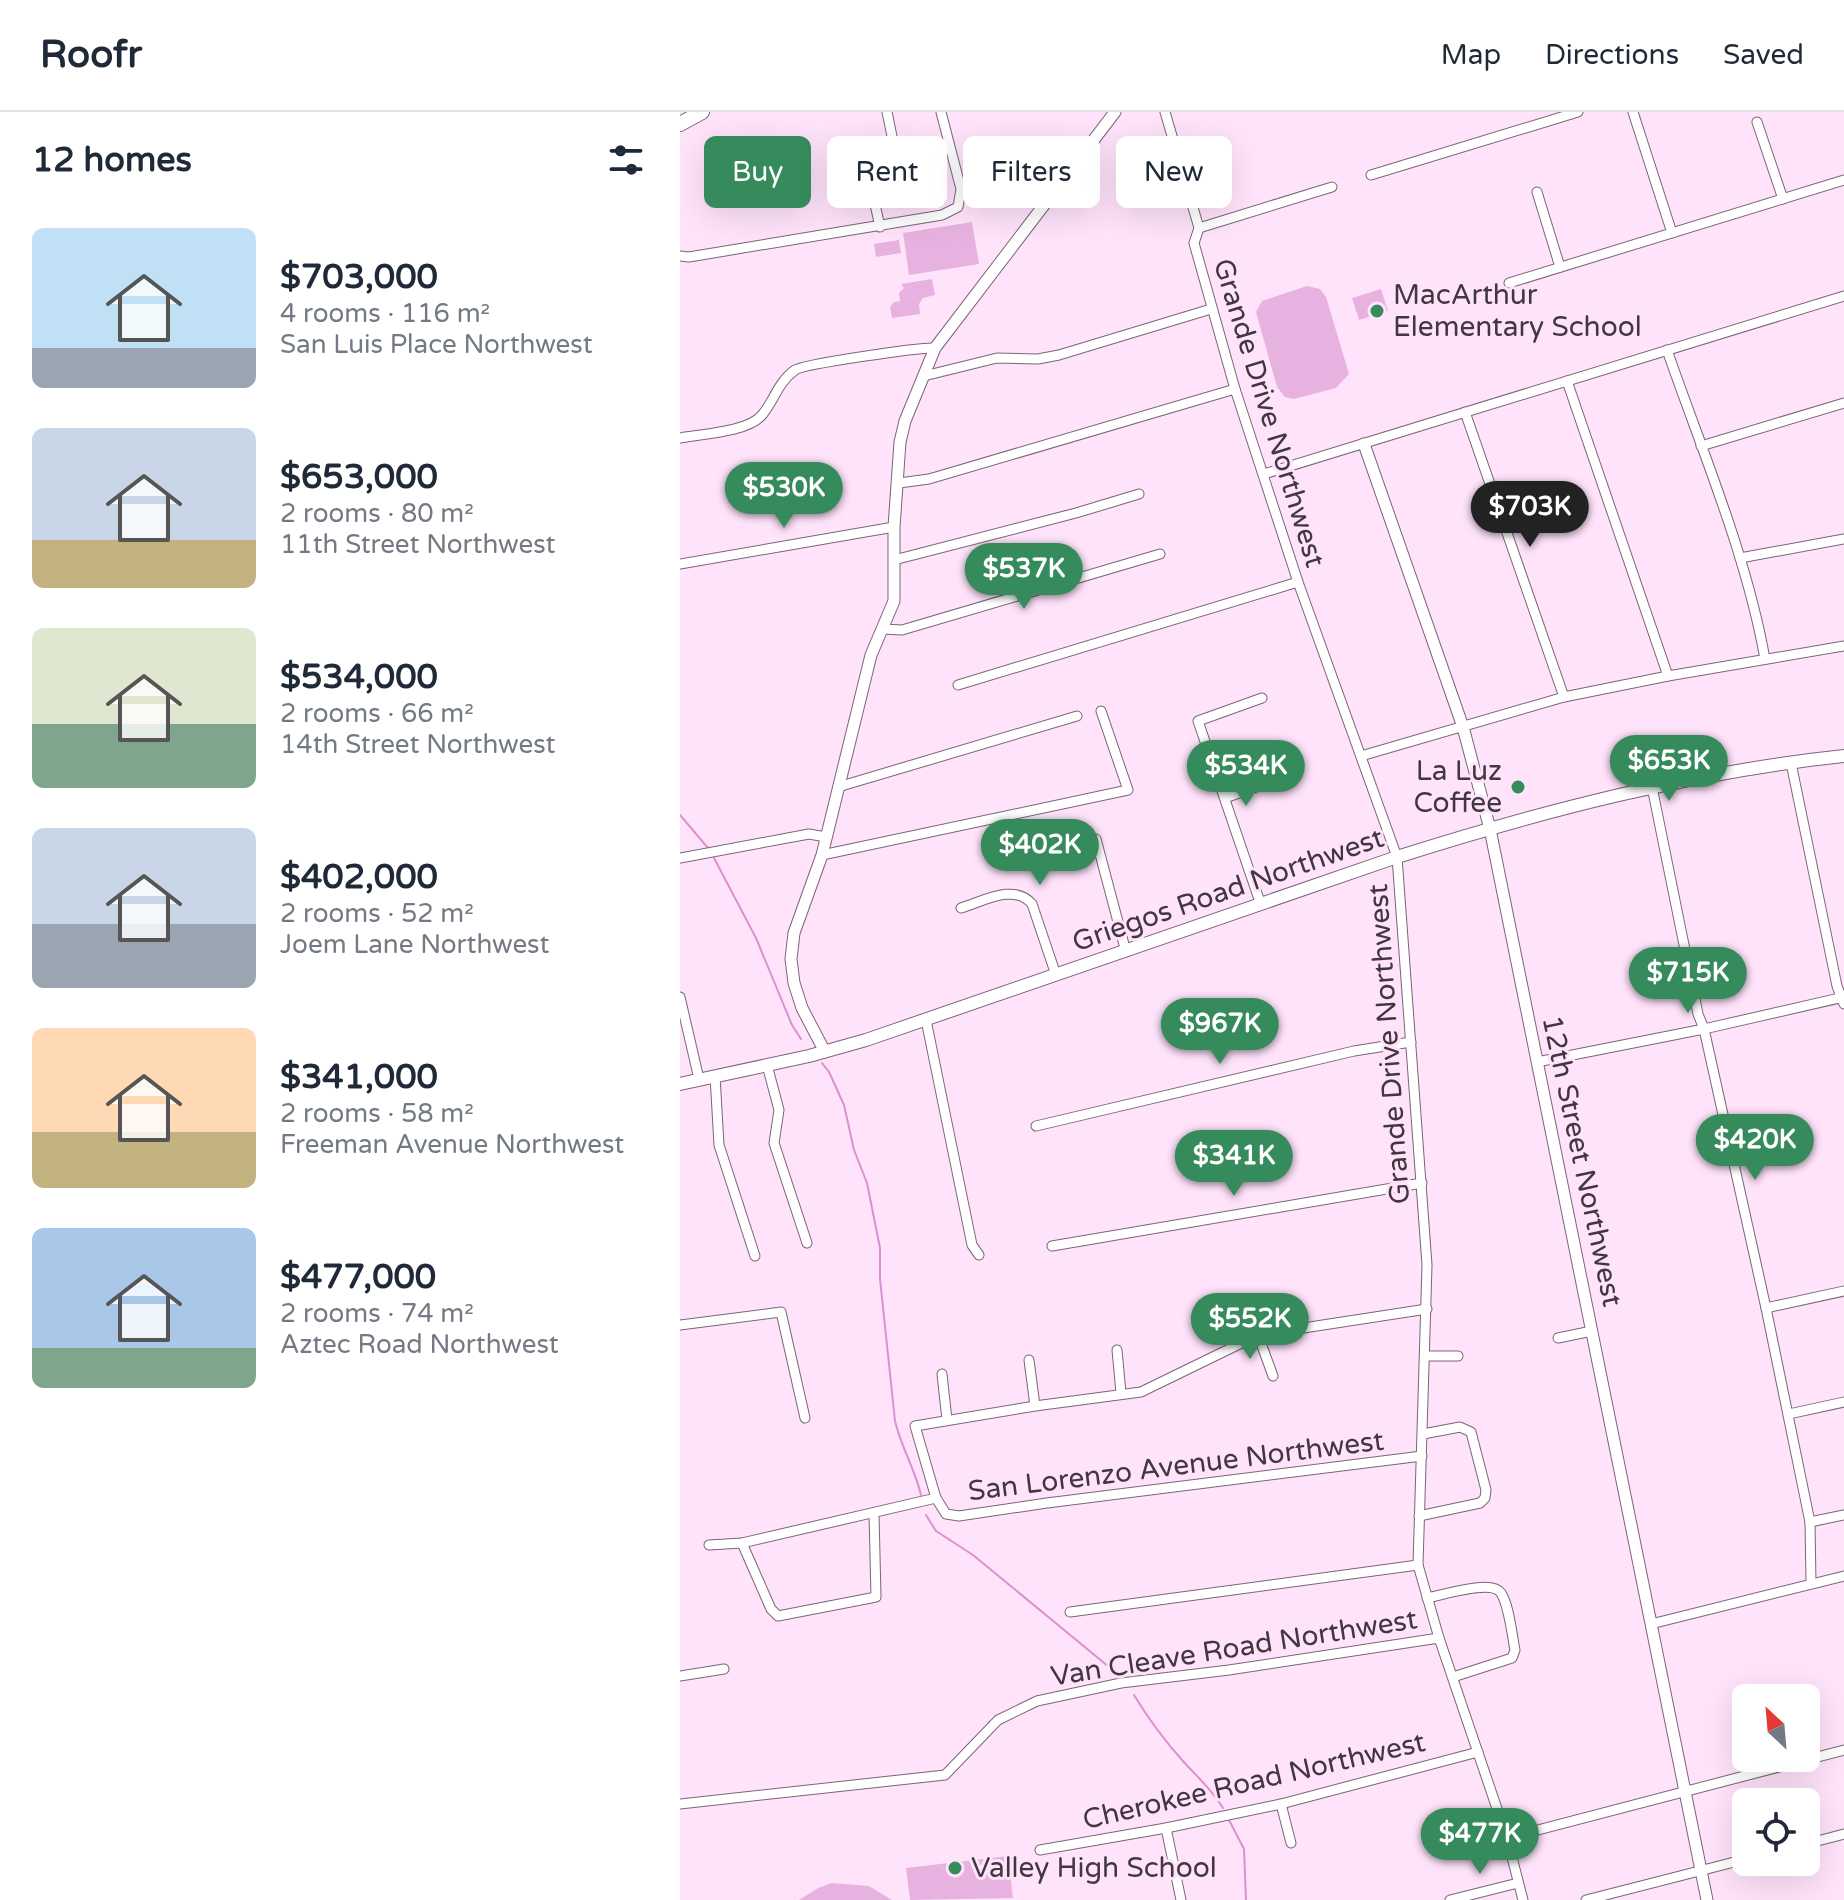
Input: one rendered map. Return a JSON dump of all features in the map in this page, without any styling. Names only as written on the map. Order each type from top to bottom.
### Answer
[{"type":"main road","points":[[680,124],[702,112]]},
{"type":"main road","name":"Griegos Road Northwest","points":[[680,1084],[825,1052],[1126,952],[1397,857],[1490,829],[1652,787],[1844,756]]},
{"type":"street","points":[[880,227],[864,154],[894,146],[887,112]]},
{"type":"street","points":[[680,256],[880,227],[942,215],[958,207],[961,189],[941,112]]},
{"type":"street","points":[[825,1052],[802,1008],[794,983],[791,959],[794,933],[822,855],[860,693],[894,601],[894,527],[900,442],[905,421],[935,348],[1115,112]]},
{"type":"street","name":"Grande Drive Northwest","points":[[1165,112],[1172,136]]},
{"type":"street","points":[[1371,175],[1578,112]]},
{"type":"street","points":[[1633,112],[1672,233]]},
{"type":"street","points":[[1757,122],[1783,199]]},
{"type":"street","points":[[1509,283],[1844,180]]},
{"type":"street","points":[[1199,228],[1332,187]]},
{"type":"street","points":[[1537,192],[1560,267]]},
{"type":"street","name":"Grande Drive Northwest","points":[[1193,208],[1199,228],[1194,243],[1235,389],[1298,582],[1397,857],[1427,1265],[1418,1565],[1439,1638],[1507,1838],[1523,1900]]},
{"type":"street","points":[[1264,474],[1844,296]]},
{"type":"street","points":[[924,376],[997,358],[1038,359],[1059,355],[1211,309]]},
{"type":"street","points":[[680,438],[747,426],[762,416],[775,391],[796,369],[911,348],[935,348]]},
{"type":"street","points":[[1667,350],[1740,558],[1757,612],[1765,659]]},
{"type":"street","points":[[1567,381],[1668,676]]},
{"type":"street","points":[[899,483],[929,479],[1235,389]]},
{"type":"street","points":[[1701,446],[1844,403]]},
{"type":"street","points":[[1465,412],[1564,697]]},
{"type":"street","name":"12th Street Northwest","points":[[1364,444],[1463,727],[1490,829],[1707,1900]]},
{"type":"street","points":[[894,560],[1139,494]]},
{"type":"street","points":[[680,564],[894,527]]},
{"type":"street","points":[[1740,558],[1844,539]]},
{"type":"street","points":[[882,629],[902,630],[1160,554]]},
{"type":"street","points":[[958,685],[1298,582]]},
{"type":"street","points":[[1361,756],[1564,697],[1844,646]]},
{"type":"street","points":[[1261,905],[1198,721],[1262,698]]},
{"type":"street","points":[[822,855],[1128,790],[1101,711]]},
{"type":"street","points":[[838,787],[1077,716]]},
{"type":"street","points":[[1537,1062],[1844,1000],[1837,986],[1791,763]]},
{"type":"street","points":[[1225,798],[1289,775]]},
{"type":"street","points":[[1652,787],[1698,1014],[1704,1029],[1789,1414],[1810,1522],[1811,1583]]},
{"type":"street","points":[[680,858],[809,834],[826,837]]},
{"type":"street","points":[[1096,839],[1126,952]]},
{"type":"street","points":[[961,908],[1004,894],[1025,895],[1032,904],[1056,975]]},
{"type":"street","points":[[681,1004],[699,1079]]},
{"type":"street","points":[[926,1020],[972,1245],[979,1255]]},
{"type":"street","points":[[1036,1126],[1354,1051],[1411,1042]]},
{"type":"street","points":[[767,1065],[779,1110],[774,1143],[807,1243]]},
{"type":"street","points":[[715,1076],[719,1145],[755,1256]]},
{"type":"street","points":[[1052,1246],[1422,1183]]},
{"type":"street","points":[[1766,1308],[1844,1291]]},
{"type":"street","points":[[936,1498],[915,1426],[1141,1392],[1258,1335],[1427,1309]]},
{"type":"street","points":[[680,1325],[781,1312],[805,1418]]},
{"type":"street","points":[[1558,1338],[1592,1331]]},
{"type":"street","points":[[1258,1335],[1273,1376]]},
{"type":"street","points":[[1117,1350],[1121,1393]]},
{"type":"street","points":[[1426,1356],[1458,1356]]},
{"type":"street","points":[[1029,1360],[1035,1406]]},
{"type":"street","points":[[942,1374],[947,1420]]},
{"type":"street","points":[[1789,1414],[1844,1402]]},
{"type":"street","points":[[1419,1516],[1480,1503],[1485,1498],[1486,1490],[1471,1432],[1460,1427],[1423,1434]]},
{"type":"street","name":"San Lorenzo Avenue Northwest","points":[[709,1545],[742,1543],[936,1498],[946,1514],[959,1516],[1422,1456]]},
{"type":"street","points":[[742,1543],[771,1609],[778,1616],[876,1597],[874,1514]]},
{"type":"street","points":[[1810,1522],[1844,1515]]},
{"type":"street","points":[[1070,1612],[1418,1565]]},
{"type":"street","points":[[1651,1624],[1844,1576]]},
{"type":"street","points":[[1427,1598],[1485,1586],[1496,1588],[1503,1595],[1515,1650],[1512,1658],[1453,1677]]},
{"type":"street","name":"Van Cleave Road Northwest","points":[[680,1804],[945,1775],[998,1720],[1037,1701],[1121,1683],[1439,1638]]},
{"type":"street","points":[[680,1676],[724,1669]]},
{"type":"street","points":[[1507,1838],[1844,1750]]},
{"type":"street","name":"Cherokee Road Northwest","points":[[1040,1850],[1281,1804],[1478,1752]]},
{"type":"street","points":[[1281,1804],[1291,1843]]},
{"type":"street","points":[[1166,1828],[1181,1900]]},
{"type":"street","points":[[1820,1840],[1844,1834]]},
{"type":"street","points":[[1586,1900],[1732,1863]]},
{"type":"street","points":[[1450,1900],[1518,1883]]},
{"type":"shaded area","points":[[972,222],[979,264],[909,275],[903,233]]},
{"type":"shaded area","points":[[899,240],[901,253],[876,257],[874,244]]},
{"type":"shaded area","points":[[932,279],[935,295],[923,298],[919,304],[920,314],[892,318],[890,307],[900,301],[899,293],[904,288],[901,284]]},
{"type":"shaded area","points":[[1307,286],[1320,289],[1326,297],[1349,374],[1336,388],[1294,399],[1285,397],[1277,387],[1256,312],[1262,301]]},
{"type":"shaded area","points":[[1381,289],[1388,311],[1359,320],[1352,298]]},
{"type":"shaded area","points":[[1008,1856],[1013,1898],[910,1900],[906,1868]]},
{"type":"shaded area","points":[[832,1883],[869,1886],[892,1900],[799,1900]]},
{"type":"waterway","points":[[680,815],[708,848]]},
{"type":"waterway","points":[[714,858],[756,938],[792,1025],[801,1039]]},
{"type":"waterway","points":[[822,1063],[844,1105],[854,1150],[867,1183],[880,1248],[880,1279],[895,1421],[921,1495]]},
{"type":"waterway","points":[[926,1515],[936,1531],[973,1555],[1109,1667]]},
{"type":"waterway","points":[[1134,1695],[1163,1737],[1223,1808]]},
{"type":"waterway","points":[[1229,1820],[1244,1849],[1246,1900]]},
{"type":"place","name":"MacArthur Elementary School","points":[[1377,311]]},
{"type":"place","name":"La Luz Coffee","points":[[1518,787]]},
{"type":"place","name":"Valley High School","points":[[955,1868]]}]
